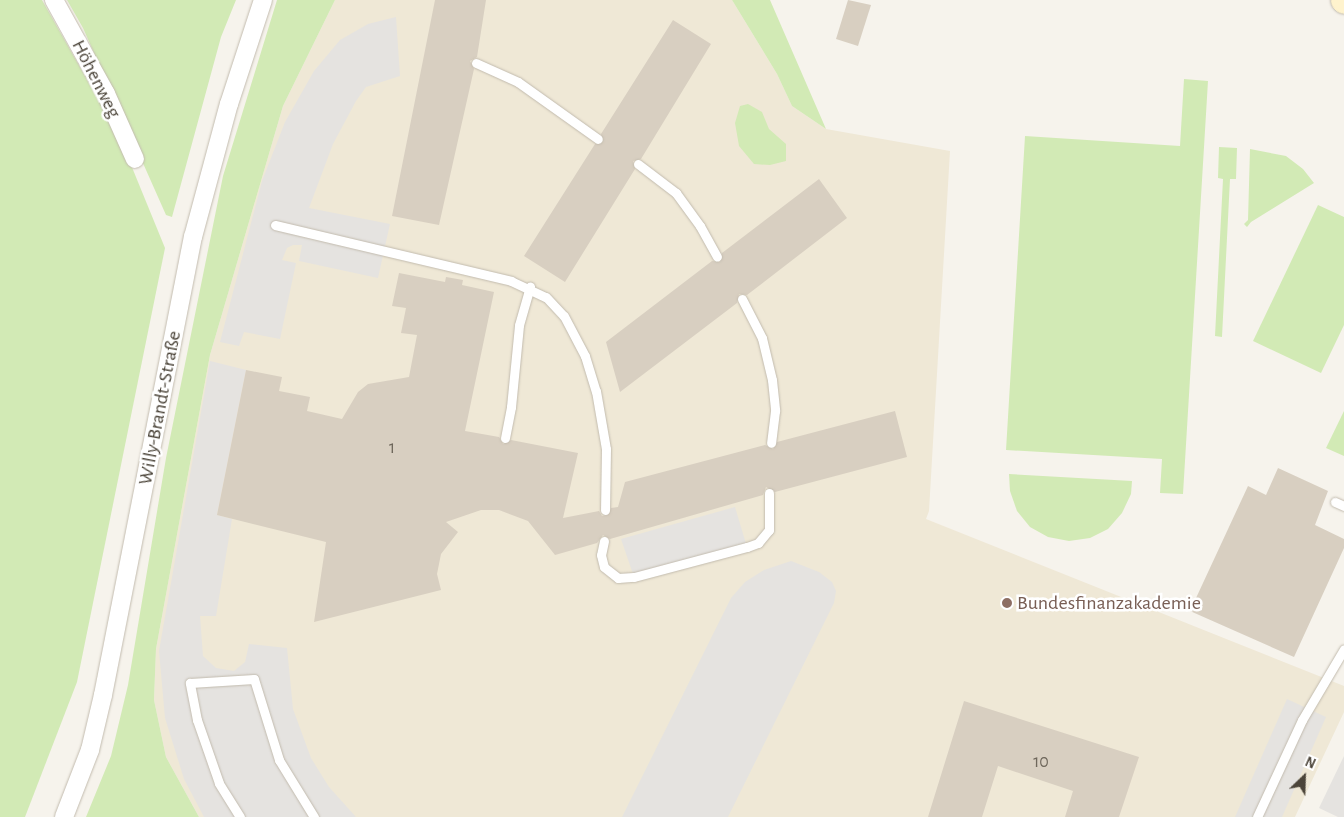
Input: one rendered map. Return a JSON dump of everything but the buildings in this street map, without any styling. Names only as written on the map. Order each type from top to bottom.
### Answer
[{"type":"street","name":"Höhenweg","points":[[54,0],[106,94],[135,159]]},
{"type":"street","name":"Willy-Brandt-Straße","points":[[64,817],[90,750],[104,696],[193,237],[229,104],[263,0]]},
{"type":"lane","points":[[476,63],[518,82],[598,139]]},
{"type":"lane","points":[[638,164],[676,192],[700,226],[717,257]]},
{"type":"lane","points":[[275,224],[530,287],[546,297],[564,316],[585,356],[596,390],[606,449],[605,510]]},
{"type":"lane","points":[[504,438],[511,407],[519,325],[530,287]]},
{"type":"lane","points":[[742,299],[762,338],[772,380],[775,411],[771,443]]},
{"type":"lane","points":[[604,541],[601,555],[604,567],[618,578],[634,577],[746,547],[758,542],[769,530],[769,493]]},
{"type":"lane","points":[[1335,502],[1344,506]]},
{"type":"lane","points":[[1257,817],[1302,720],[1344,650]]},
{"type":"lane","points":[[240,817],[219,783],[198,720],[190,683],[254,679],[279,760],[314,817]]},
{"type":"shaded area","points":[[335,0],[732,0],[777,74],[792,106],[826,129],[950,151],[929,511],[926,519],[1344,686],[1344,712],[1295,817],[199,817],[166,757],[154,700],[156,649],[210,355],[283,106]]},
{"type":"shaded area","points":[[396,17],[400,76],[366,87],[356,101],[333,144],[309,208],[390,224],[378,278],[299,261],[302,245],[293,245],[287,248],[282,260],[296,263],[280,339],[244,332],[239,346],[220,342],[262,181],[285,122],[314,71],[340,40],[368,24]]},
{"type":"shaded area","points":[[210,361],[246,370],[217,515],[232,519],[216,616],[200,616],[203,656],[216,668],[234,671],[245,662],[249,644],[287,648],[293,709],[311,758],[329,787],[356,817],[204,817],[184,779],[165,718],[159,651]]},
{"type":"shaded area","points":[[735,507],[747,547],[634,577],[621,539]]},
{"type":"shaded area","points":[[791,561],[819,572],[832,582],[836,591],[834,603],[728,817],[622,817],[731,598],[745,582],[764,570]]},
{"type":"shaded area","points":[[1287,699],[1326,717],[1282,817],[1235,817]]},
{"type":"shaded area","points":[[1344,756],[1344,817],[1338,817],[1319,808]]},
{"type":"green space","points":[[0,0],[42,0],[120,138],[165,248],[77,682],[25,817],[0,817]]},
{"type":"green space","points":[[67,0],[236,0],[221,37],[172,217],[166,215],[83,28]]},
{"type":"green space","points":[[277,0],[335,0],[283,106],[210,355],[156,649],[154,700],[166,757],[199,817],[86,817],[111,756],[128,685],[166,458],[223,176]]},
{"type":"green space","points":[[732,0],[770,0],[826,129],[792,106],[777,74]]},
{"type":"green space","points":[[1184,79],[1208,81],[1183,494],[1160,493],[1162,459],[1006,450],[1025,136],[1180,146]]},
{"type":"green space","points":[[748,104],[762,112],[769,129],[786,144],[786,161],[770,165],[754,164],[739,146],[735,123],[740,106]]},
{"type":"green space","points":[[1219,147],[1237,148],[1236,179],[1230,179],[1222,337],[1215,336],[1223,179],[1218,178]]},
{"type":"green space","points":[[1250,149],[1286,156],[1303,169],[1314,183],[1251,222],[1247,227],[1244,224],[1248,220]]},
{"type":"green space","points":[[1318,205],[1344,217],[1344,325],[1321,373],[1253,341]]},
{"type":"green space","points":[[1344,411],[1344,456],[1326,448]]},
{"type":"green space","points":[[1009,474],[1132,481],[1131,494],[1122,513],[1108,529],[1090,538],[1069,541],[1048,537],[1030,527],[1017,511],[1010,491]]},
{"type":"place","name":"Bundesfinanzakademie","points":[[1007,603]]}]
